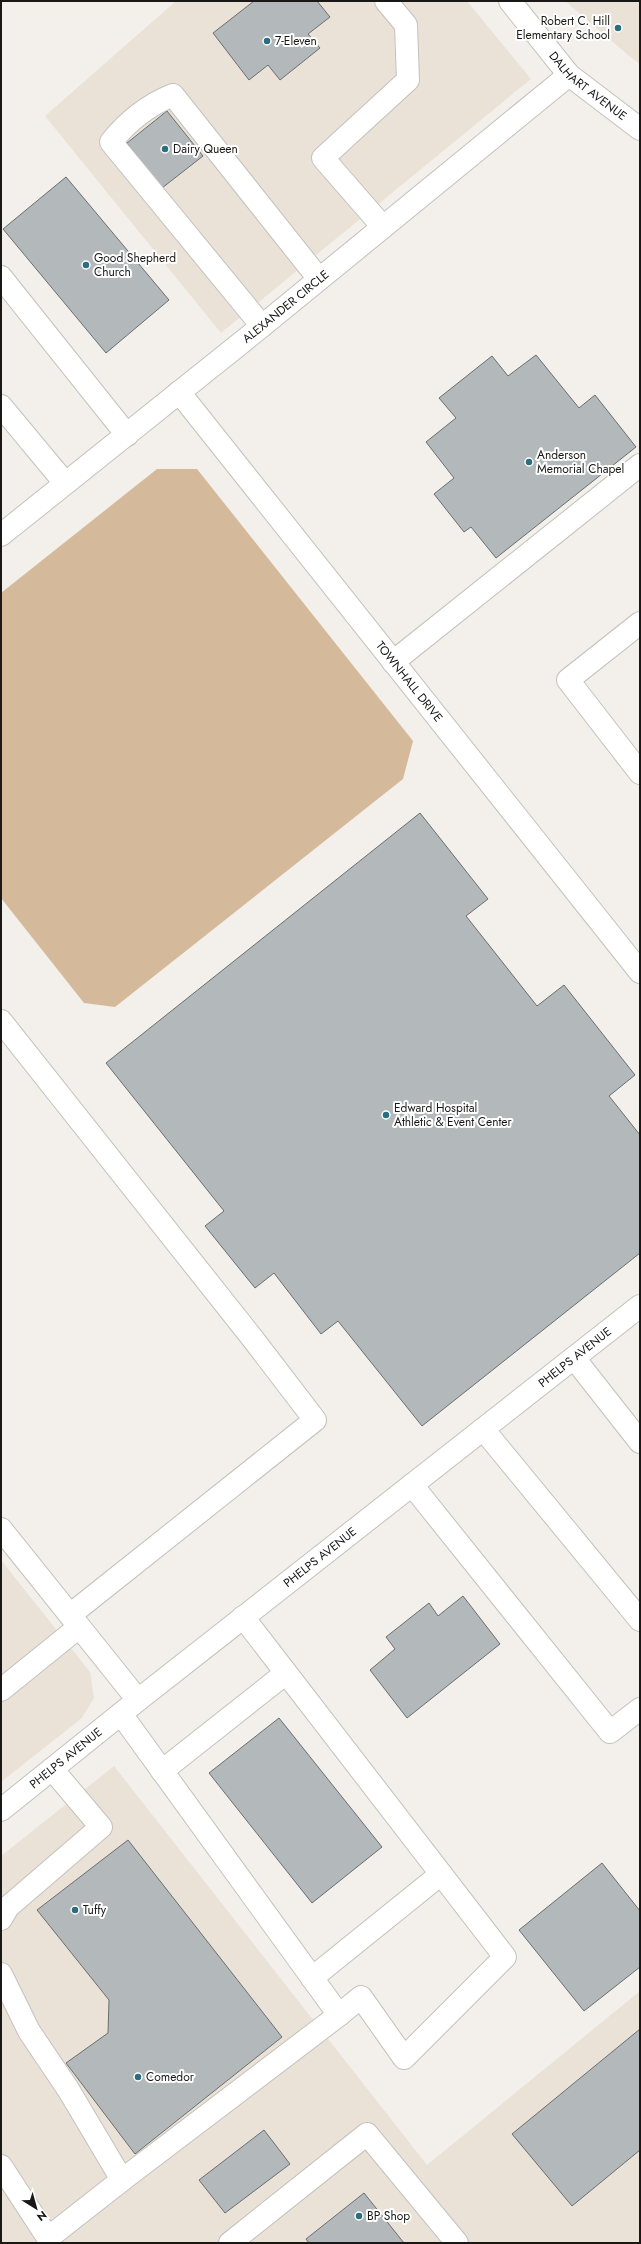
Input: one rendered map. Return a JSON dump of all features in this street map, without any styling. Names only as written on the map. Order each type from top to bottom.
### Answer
[{"type":"street","points":[[383,227],[323,158],[408,80],[406,25],[386,1]]},
{"type":"street","name":"DALHART AVENUE","points":[[510,1],[569,75],[640,129]]},
{"type":"street","name":"ALEXANDER CIRCLE","points":[[1,535],[262,326],[569,75]]},
{"type":"street","points":[[262,326],[111,142],[124,126],[157,102],[173,94],[318,279]]},
{"type":"street","points":[[1,278],[127,435]]},
{"type":"street","name":"TOWNHALL DRIVE","points":[[179,392],[640,972]]},
{"type":"street","points":[[1,406],[65,484]]},
{"type":"street","points":[[393,662],[640,465]]},
{"type":"street","points":[[640,623],[568,680],[640,773]]},
{"type":"street","points":[[1,1021],[253,1339],[315,1420],[74,1621],[1,1690]]},
{"type":"street","name":"PHELPS AVENUE","points":[[1,1810],[243,1617],[640,1306]]},
{"type":"street","points":[[574,1358],[640,1442]]},
{"type":"street","points":[[483,1429],[640,1620]]},
{"type":"street","points":[[412,1485],[610,1732],[640,1709]]},
{"type":"street","points":[[1,1528],[8,1552],[74,1621],[138,1700]]},
{"type":"street","points":[[1,2166],[47,2241],[122,2180],[361,1997],[404,2058],[505,1957],[243,1617]]},
{"type":"street","points":[[162,1771],[286,1673]]},
{"type":"street","points":[[121,1714],[339,2015]]},
{"type":"street","points":[[1,1919],[8,1907],[101,1827],[52,1770]]},
{"type":"street","points":[[312,1978],[441,1874]]},
{"type":"street","points":[[1,1974],[29,2031],[68,2089],[122,2180]]},
{"type":"street","points":[[230,2243],[367,2134],[457,2243]]},
{"type":"shaded area","points":[[176,1],[467,1],[531,79],[221,333],[45,116]]},
{"type":"shaded area","name":"Robert C. Hill Elementary School","points":[[565,1],[640,1],[640,64],[628,55]]},
{"type":"shaded area","points":[[157,469],[197,469],[413,741],[403,779],[115,1007],[84,1003],[1,898],[1,593]]},
{"type":"shaded area","points":[[1,1560],[90,1672],[94,1698],[82,1718],[1,1782]]},
{"type":"shaded area","points":[[114,1766],[427,2165],[640,1991],[640,2243],[1,2243],[1,1856]]},
{"type":"building","name":"7-Eleven","points":[[254,1],[317,1],[330,17],[308,34],[320,48],[280,80],[268,65],[249,80],[213,33]]},
{"type":"building","name":"Dairy Queen","points":[[167,111],[203,156],[162,188],[127,143]]},
{"type":"building","name":"Good Shepherd Church","points":[[66,177],[169,300],[106,353],[3,229]]},
{"type":"building","name":"Anderson Memorial Chapel","points":[[536,355],[579,408],[595,395],[636,447],[496,558],[471,527],[464,532],[434,494],[454,478],[426,442],[456,418],[439,398],[492,356],[508,376]]},
{"type":"building","name":"Edward Hospital Athletic & Event Center","points":[[420,813],[488,899],[466,916],[537,1006],[564,985],[635,1075],[609,1096],[640,1135],[640,1253],[422,1426],[338,1321],[321,1334],[274,1273],[255,1288],[205,1226],[224,1211],[106,1063]]},
{"type":"building","points":[[463,1596],[500,1644],[407,1718],[370,1670],[395,1649],[386,1637],[429,1603],[438,1616]]},
{"type":"building","points":[[279,1718],[382,1847],[312,1903],[209,1773]]},
{"type":"building","points":[[128,1840],[282,2037],[135,2154],[66,2063],[108,2033],[109,2000],[37,1910]]},
{"type":"building","points":[[602,1863],[640,1911],[640,1967],[584,2011],[519,1930]]},
{"type":"building","points":[[640,2029],[640,2150],[572,2206],[512,2134]]},
{"type":"building","points":[[264,2130],[290,2164],[225,2213],[199,2180]]},
{"type":"building","name":"BP Shop","points":[[364,2193],[404,2243],[309,2243],[306,2239]]},
{"type":"place","name":"Robert C. Hill Elementary School","points":[[618,28]]},
{"type":"place","name":"7-Eleven","points":[[267,41]]},
{"type":"place","name":"Dairy Queen","points":[[165,149]]},
{"type":"place","name":"Good Shepherd Church","points":[[86,265]]},
{"type":"place","name":"Anderson Memorial Chapel","points":[[529,462]]},
{"type":"place","name":"Edward Hospital Athletic & Event Center","points":[[386,1115]]},
{"type":"place","name":"Tuffy","points":[[75,1910]]},
{"type":"place","name":"Comedor","points":[[138,2077]]},
{"type":"place","name":"BP Shop","points":[[359,2216]]}]
